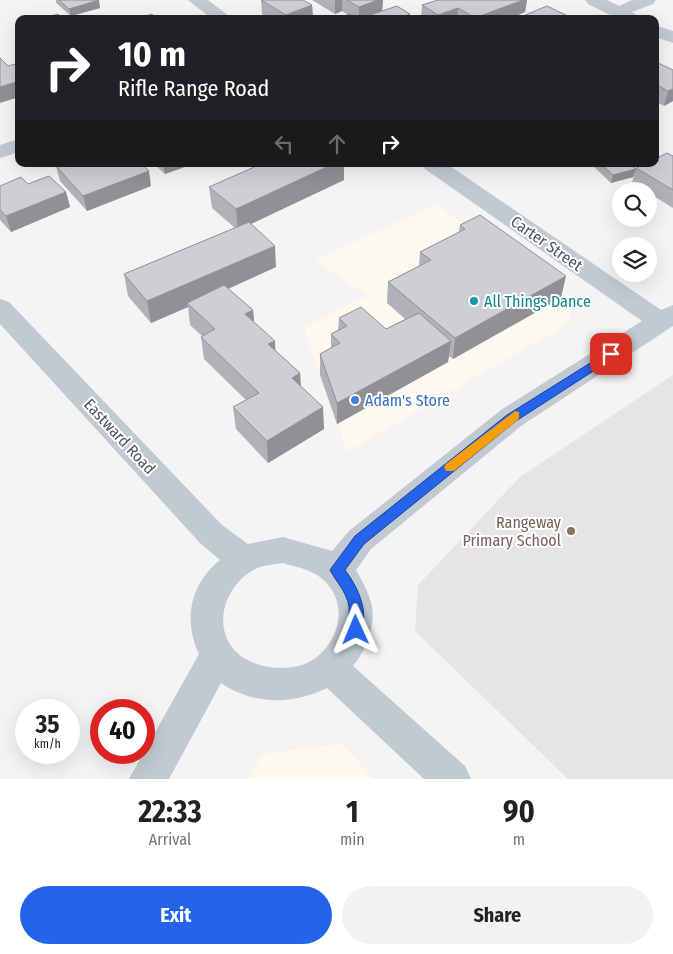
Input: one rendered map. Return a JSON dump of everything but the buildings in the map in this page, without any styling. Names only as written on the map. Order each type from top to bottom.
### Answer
[{"type":"street","points":[[199,0],[219,15]]},
{"type":"street","points":[[594,0],[625,15],[648,0]]},
{"type":"street","points":[[659,32],[673,38]]},
{"type":"street","points":[[0,152],[15,146]]},
{"type":"street","name":"Carter Street","points":[[437,167],[667,318]]},
{"type":"street","name":"Eastward Road","points":[[0,308],[211,534],[244,560]]},
{"type":"street","points":[[337,570],[360,540],[511,418],[667,318]]},
{"type":"street","points":[[283,550],[312,556],[337,570],[350,587],[356,608],[356,630],[346,650],[330,668],[307,680],[282,685],[256,682],[234,672],[217,656],[207,635],[206,613],[212,592],[225,574],[244,560],[262,553],[283,550]]},
{"type":"street","points":[[148,779],[217,656]]},
{"type":"street","points":[[330,668],[452,779]]},
{"type":"shaded area","points":[[436,204],[570,301],[569,323],[347,452],[304,328],[367,296],[316,260]]},
{"type":"shaded area","name":"Rangeway Primary School","points":[[673,375],[673,779],[568,779],[415,631],[418,585],[520,477]]},
{"type":"shaded area","points":[[342,744],[374,779],[248,779],[263,754]]},
{"type":"slow traffic","points":[[450,467],[515,416]]},
{"type":"place","name":"All Things Dance","points":[[474,301]]},
{"type":"place","name":"Adam's Store","points":[[355,400]]},
{"type":"place","name":"Rangeway Primary School","points":[[571,531]]},
{"type":"route","points":[[356,630],[356,608],[350,587],[337,570],[360,540],[511,418],[611,354]]}]
